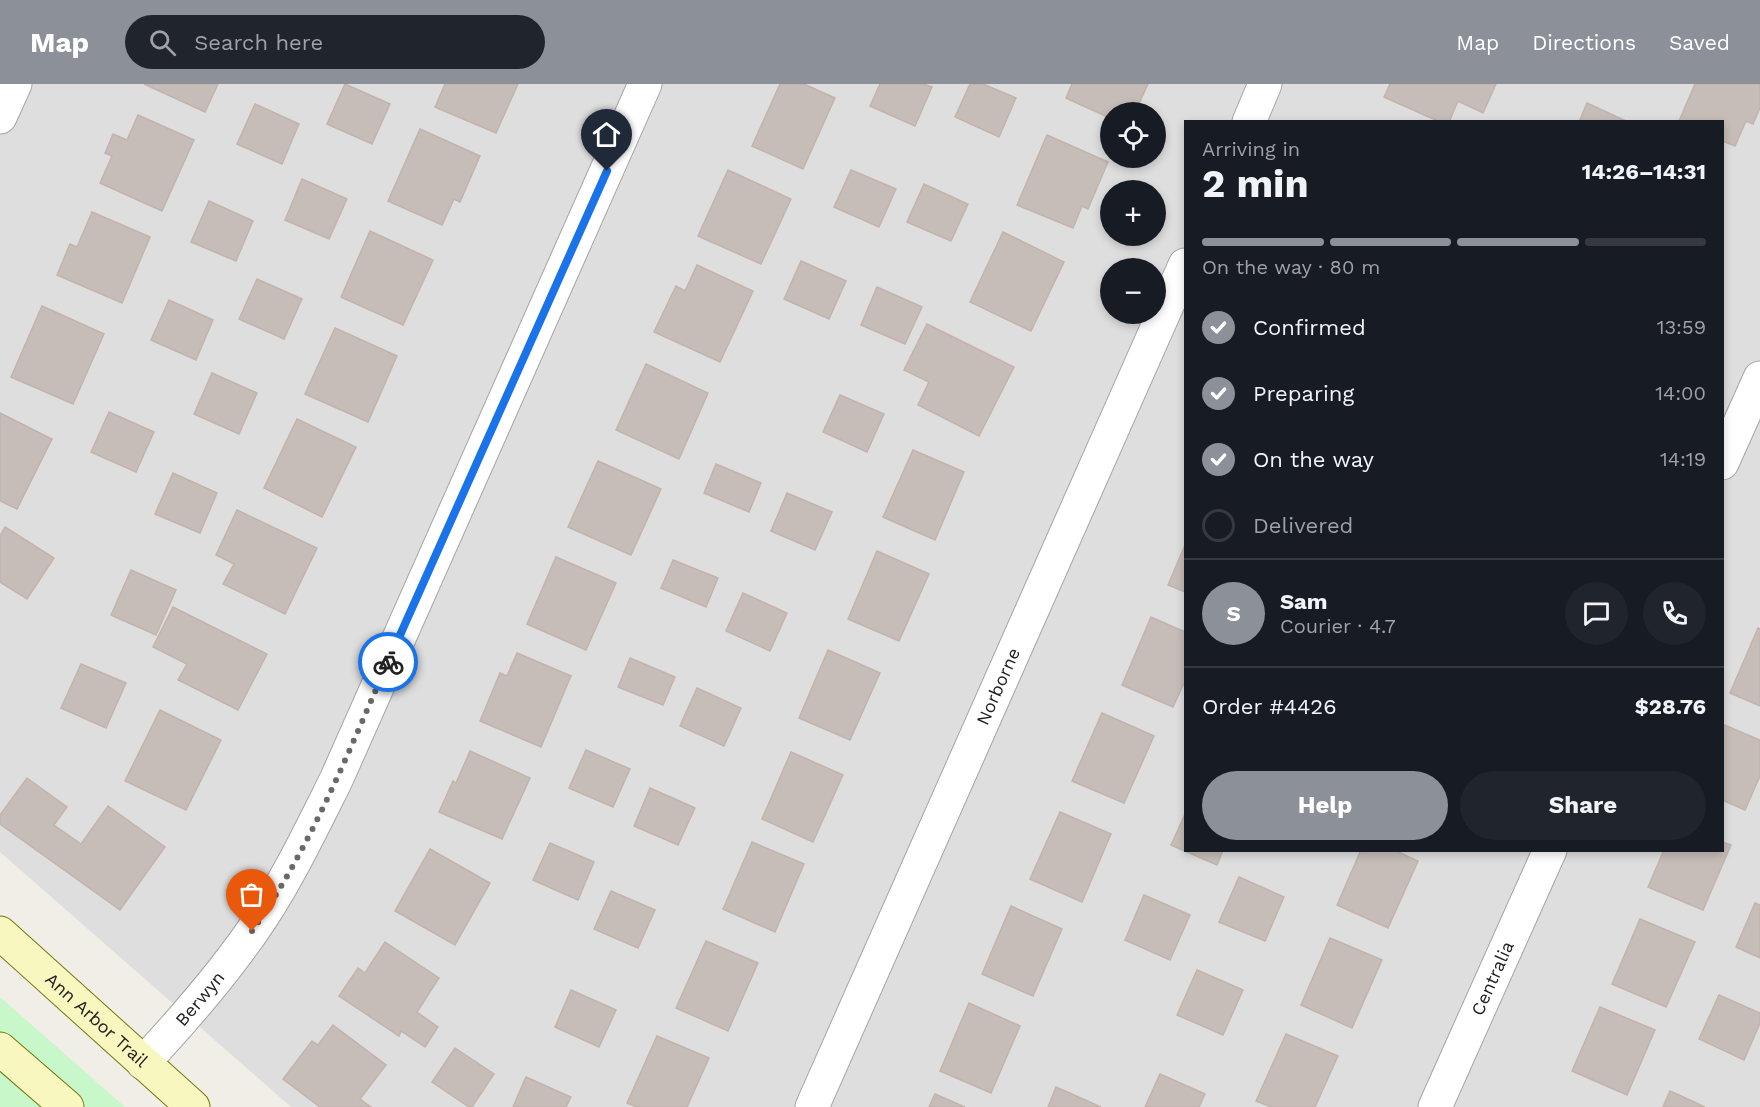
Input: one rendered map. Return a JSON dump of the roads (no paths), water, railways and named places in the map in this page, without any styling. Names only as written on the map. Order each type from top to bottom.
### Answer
[{"type":"street","points":[[0,117],[15,84]]},
{"type":"street","name":"Berwyn","points":[[143,1063],[231,962],[263,916],[336,780],[645,84]]},
{"type":"street","points":[[1250,120],[1265,84]]},
{"type":"street","name":"Norborne","points":[[812,1107],[1184,267]]},
{"type":"street","points":[[1724,459],[1760,378]]},
{"type":"street","name":"Centralia","points":[[1436,1107],[1549,852]]},
{"type":"street","name":"Ann Arbor Trail","points":[[0,933],[194,1107]]},
{"type":"street","points":[[0,1048],[67,1107]]}]
